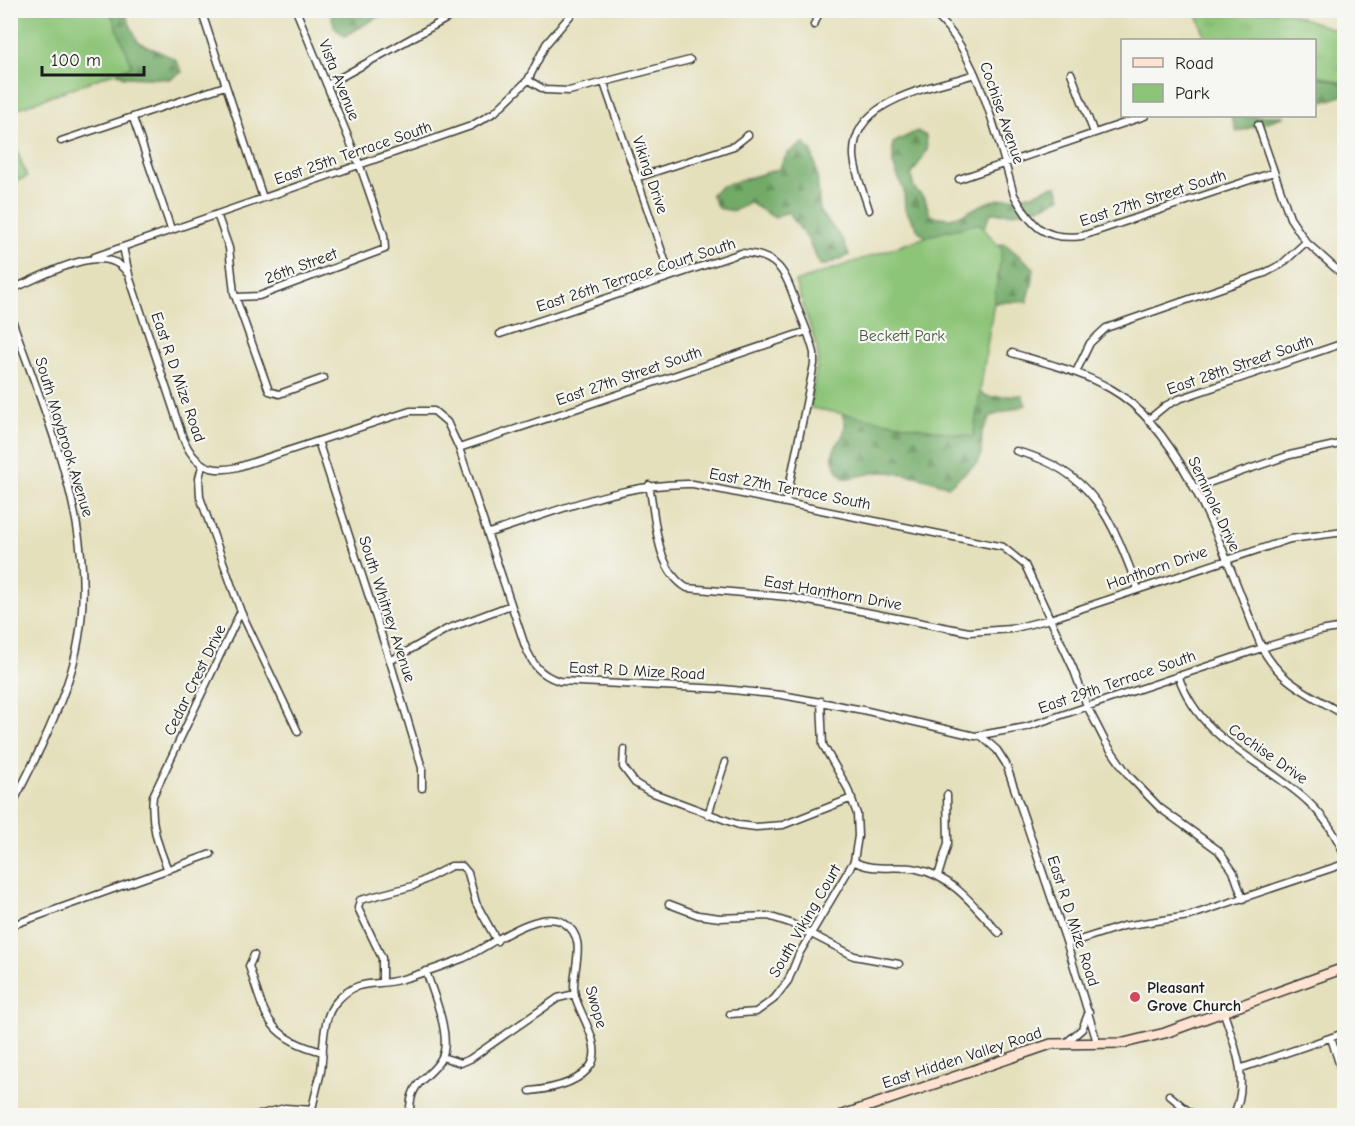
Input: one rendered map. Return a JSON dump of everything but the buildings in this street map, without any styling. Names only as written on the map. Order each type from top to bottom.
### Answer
[{"type":"main road","name":"East Hidden Valley Road","points":[[840,1116],[1051,1044],[1124,1042],[1165,1033],[1223,1010],[1344,968]]},
{"type":"street","points":[[201,10],[263,198]]},
{"type":"street","name":"Vista Avenue","points":[[296,10],[360,166],[384,235],[385,249],[373,255]]},
{"type":"street","name":"East 25th Terrace South","points":[[94,257],[471,126],[495,112],[528,80],[546,44],[575,10]]},
{"type":"street","points":[[814,26],[820,10]]},
{"type":"street","name":"Cochise Avenue","points":[[928,10],[947,25],[958,39],[975,74],[1014,195],[1026,215],[1041,230]]},
{"type":"street","points":[[327,85],[455,14]]},
{"type":"street","points":[[528,80],[545,90],[561,92],[690,60]]},
{"type":"street","points":[[869,210],[854,154],[858,132],[867,118],[891,101],[975,74]]},
{"type":"street","points":[[1071,74],[1094,133]]},
{"type":"street","name":"Viking Drive","points":[[604,83],[670,275]]},
{"type":"street","points":[[61,141],[225,86]]},
{"type":"street","points":[[958,178],[1142,117]]},
{"type":"street","points":[[132,118],[171,229]]},
{"type":"street","points":[[1258,125],[1290,218],[1306,242],[1344,276]]},
{"type":"street","points":[[636,178],[735,146],[748,135]]},
{"type":"street","name":"East 27th Street South","points":[[1041,230],[1054,237],[1082,236],[1274,172]]},
{"type":"street","points":[[216,214],[228,249],[232,286],[269,391],[279,394],[324,378]]},
{"type":"street","points":[[1076,372],[1090,343],[1106,328],[1265,273],[1282,264],[1306,242]]},
{"type":"street","name":"East R D Mize Road","points":[[123,247],[130,279],[183,438],[192,456],[202,466],[228,470],[410,411],[424,409],[434,411],[447,422],[459,448],[535,669],[546,677],[559,681],[723,689],[821,701],[980,735],[997,750],[1006,764],[1089,1011],[1097,1042]]},
{"type":"street","name":"East 26th Terrace Court South","points":[[500,334],[741,253],[758,254],[777,264],[786,274],[807,331],[814,364],[786,502]]},
{"type":"street","name":"26th Street","points":[[237,297],[259,296],[373,255]]},
{"type":"street","points":[[10,290],[94,257]]},
{"type":"street","name":"East R D Mize Road","points":[[94,257],[121,264],[130,279]]},
{"type":"street","name":"South Maybrook Avenue","points":[[10,314],[73,499],[82,545],[85,588],[81,626],[67,684],[10,809]]},
{"type":"street","name":"East 27th Street South","points":[[459,448],[807,331]]},
{"type":"street","name":"East 28th Street South","points":[[1148,420],[1165,406],[1179,399],[1344,343]]},
{"type":"street","name":"Seminole Drive","points":[[1012,352],[1076,372],[1113,390],[1148,420],[1168,444],[1194,488],[1272,667],[1286,681],[1344,715]]},
{"type":"street","name":"South Whitney Avenue","points":[[318,441],[390,661],[422,768],[422,788]]},
{"type":"street","points":[[1194,488],[1290,455],[1344,443]]},
{"type":"street","points":[[1016,451],[1037,456],[1061,469],[1094,497],[1115,529],[1138,589]]},
{"type":"street","name":"Cedar Crest Drive","points":[[168,870],[154,828],[151,813],[153,796],[241,612],[200,497],[199,478],[202,466]]},
{"type":"street","name":"East 27th Terrace South","points":[[489,533],[649,485],[693,484],[1003,547],[1024,565],[1106,743],[1129,776],[1160,808],[1218,850],[1233,871],[1243,899]]},
{"type":"street","name":"East Hanthorn Drive","points":[[649,485],[665,567],[674,579],[687,588],[788,597],[969,632],[1011,629],[1050,619]]},
{"type":"street","name":"Hanthorn Drive","points":[[1050,619],[1290,539],[1344,532]]},
{"type":"street","points":[[390,661],[447,629],[511,604]]},
{"type":"street","points":[[241,612],[298,732]]},
{"type":"street","name":"East 29th Terrace South","points":[[980,735],[1026,727],[1262,648],[1320,630],[1344,627]]},
{"type":"street","name":"Cochise Drive","points":[[1178,675],[1183,689],[1200,718],[1233,748],[1306,797],[1329,822],[1344,855]]},
{"type":"street","name":"South Viking Court","points":[[730,1014],[760,1010],[774,999],[788,981],[810,934],[854,861],[858,836],[852,798],[823,745],[821,701]]},
{"type":"street","points":[[624,749],[623,767],[635,783],[659,796],[739,825],[783,825],[852,798]]},
{"type":"street","points":[[708,815],[725,762]]},
{"type":"street","points":[[938,876],[948,843],[947,795]]},
{"type":"street","points":[[11,925],[211,854]]},
{"type":"street","points":[[854,861],[864,865],[916,869],[938,876],[961,891],[999,933]]},
{"type":"street","points":[[1067,944],[1123,926],[1189,916],[1344,864]]},
{"type":"street","points":[[254,1116],[285,1108],[312,1113],[327,1018],[334,1003],[362,984],[393,982],[470,955],[497,941],[476,903],[468,873],[462,866],[451,866],[413,886],[360,900],[358,908],[382,958],[382,981]]},
{"type":"street","points":[[669,904],[698,915],[720,918],[768,916],[790,923],[854,956],[899,964]]},
{"type":"street","name":"Swope","points":[[497,941],[542,920],[554,920],[565,924],[576,938],[579,953],[575,994],[593,1043],[591,1065],[577,1079],[530,1091]]},
{"type":"street","points":[[254,955],[249,966],[271,1023],[283,1038],[323,1052]]},
{"type":"street","points":[[410,1116],[413,1091],[442,1057],[444,1034],[426,971]]},
{"type":"street","points":[[442,1057],[461,1063],[470,1059],[558,998],[575,994]]},
{"type":"street","points":[[1223,1010],[1242,1068],[1239,1104],[1233,1116]]},
{"type":"street","name":"East R D Mize Road","points":[[1067,1042],[1082,1029],[1089,1011]]},
{"type":"street","points":[[1242,1068],[1344,1033]]},
{"type":"street","points":[[1331,1038],[1344,1079]]},
{"type":"street","points":[[1169,1095],[1194,1116]]},
{"type":"green space","points":[[11,10],[110,11],[132,66],[11,111]]},
{"type":"green space","points":[[330,10],[388,11],[345,36],[335,28]]},
{"type":"green space","points":[[98,11],[124,11],[138,42],[175,59],[182,72],[170,79],[124,77],[110,68]]},
{"type":"green space","points":[[1196,11],[1284,11],[1344,33],[1344,84],[1316,74],[1316,39],[1206,39]]},
{"type":"green space","points":[[1316,76],[1344,84],[1344,95],[1316,105]]},
{"type":"green space","points":[[1231,117],[1282,117],[1237,132]]},
{"type":"green space","points":[[917,131],[926,136],[927,150],[911,176],[914,188],[925,199],[930,215],[953,217],[998,199],[1030,195],[1054,186],[1057,186],[1061,197],[1028,211],[991,213],[981,234],[990,245],[1005,244],[1034,268],[1027,302],[999,302],[986,306],[969,387],[989,397],[1022,395],[1026,405],[991,416],[982,431],[981,455],[977,463],[949,486],[916,476],[891,472],[844,478],[833,460],[833,453],[842,437],[845,423],[837,405],[930,242],[918,230],[905,209],[904,191],[893,164],[893,143]]},
{"type":"green space","points":[[10,132],[27,177],[11,183],[10,183]]},
{"type":"green space","points":[[804,143],[812,152],[817,174],[820,212],[842,239],[849,255],[826,265],[820,265],[807,238],[788,212],[775,218],[749,202],[734,211],[718,208],[711,194],[722,186],[779,169],[787,154]]},
{"type":"green space","name":"Beckett Park","points":[[979,223],[1002,250],[973,437],[810,408],[818,358],[817,347],[795,282],[932,235]]},
{"type":"place","name":"Pleasant Grove Church","points":[[1135,997]]}]
